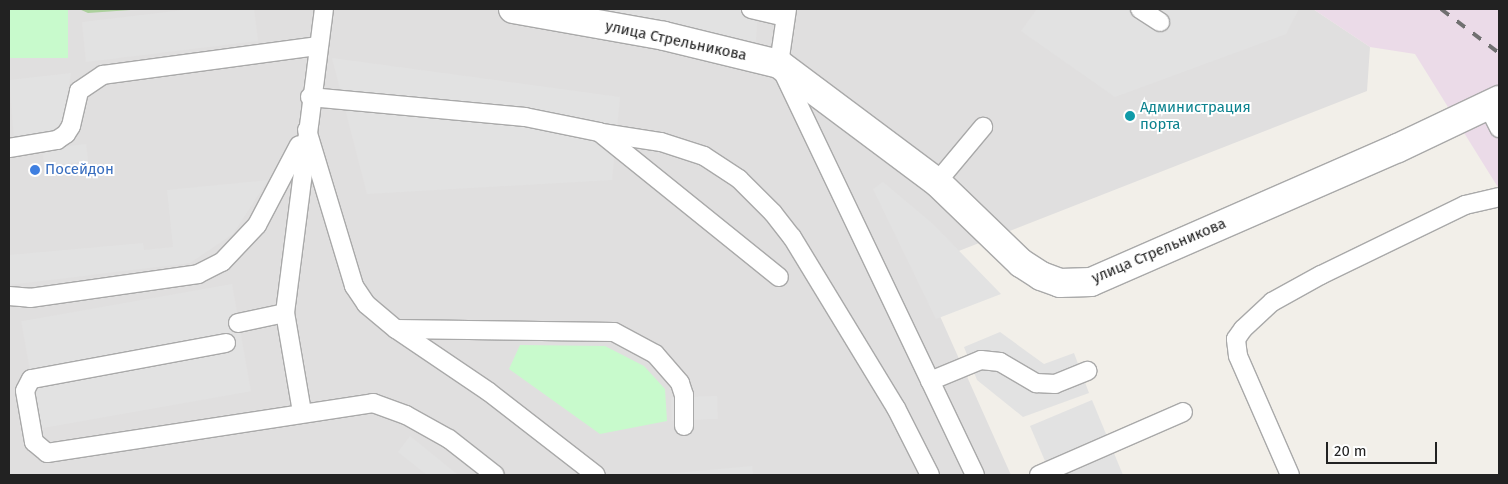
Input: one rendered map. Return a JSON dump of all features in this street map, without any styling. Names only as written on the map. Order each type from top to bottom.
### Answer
[{"type":"street","name":"улица Стрельникова","points":[[520,9],[664,36],[779,64],[937,182],[1021,262],[1041,276],[1060,283],[1091,282],[1398,148],[1496,111]]},
{"type":"lane","points":[[302,412],[285,313],[310,97],[324,9]]},
{"type":"lane","points":[[751,9],[786,13],[779,64],[975,475]]},
{"type":"lane","points":[[1140,9],[1160,22]]},
{"type":"lane","points":[[9,148],[57,140],[66,134],[71,126],[79,90],[103,75],[317,46]]},
{"type":"lane","points":[[310,97],[525,117],[661,142],[704,156],[740,179],[773,213],[792,237],[896,408],[930,475]]},
{"type":"lane","points":[[937,182],[983,127]]},
{"type":"lane","points":[[9,296],[30,298],[198,274],[222,262],[243,244],[257,225],[286,175],[306,130]]},
{"type":"lane","points":[[306,130],[354,286],[366,304],[396,329],[489,392],[596,475]]},
{"type":"lane","points":[[599,132],[779,278]]},
{"type":"lane","points":[[1290,475],[1238,356],[1236,339],[1243,329],[1272,302],[1322,275],[1465,205],[1499,197]]},
{"type":"lane","points":[[238,323],[285,313]]},
{"type":"lane","points":[[396,329],[614,332],[655,354],[680,383],[684,395],[684,426]]},
{"type":"lane","points":[[226,342],[31,379],[25,391],[34,442],[47,453],[302,412],[373,403],[406,415],[449,439],[495,475]]},
{"type":"lane","points":[[930,381],[981,360],[1000,362],[1036,383],[1055,384],[1087,371]]},
{"type":"lane","points":[[1039,475],[1183,412]]},
{"type":"shaded area","points":[[9,9],[1313,9],[1370,47],[1367,91],[918,267],[1011,475],[9,475]]},
{"type":"shaded area","points":[[192,9],[254,9],[258,41],[86,62],[82,22]]},
{"type":"shaded area","points":[[594,9],[758,9],[756,42],[668,22]]},
{"type":"shaded area","points":[[1037,9],[1299,9],[1286,34],[1115,97],[1021,31]]},
{"type":"shaded area","points":[[1313,9],[1499,9],[1499,189],[1415,54],[1370,47]]},
{"type":"shaded area","points":[[332,58],[620,97],[612,180],[367,194]]},
{"type":"shaded area","points":[[71,73],[63,120],[53,132],[14,138],[9,80]]},
{"type":"shaded area","points":[[86,144],[88,161],[44,166],[42,149]]},
{"type":"shaded area","points":[[268,180],[233,234],[190,263],[9,285],[9,255],[143,243],[144,250],[173,247],[167,190]]},
{"type":"shaded area","points":[[883,182],[933,224],[1001,294],[936,319],[873,189]]},
{"type":"shaded area","points":[[232,284],[251,391],[40,429],[21,321]]},
{"type":"shaded area","points":[[1000,332],[1044,364],[1074,353],[1089,393],[1023,417],[977,380],[964,347]]},
{"type":"shaded area","points":[[717,396],[718,419],[672,421],[671,398]]},
{"type":"shaded area","points":[[1092,400],[1123,475],[1051,475],[1030,426]]},
{"type":"shaded area","points":[[410,436],[458,475],[427,475],[398,452]]},
{"type":"shaded area","points":[[752,466],[753,475],[664,474]]},
{"type":"green space","points":[[9,9],[68,9],[68,58],[9,58]]},
{"type":"green space","points":[[79,9],[145,9],[88,13]]},
{"type":"green space","points":[[520,345],[605,346],[644,366],[665,389],[667,421],[600,434],[509,369]]},
{"type":"railway","points":[[1441,9],[1499,53]]},
{"type":"place","name":"Администрация порта","points":[[1130,116]]},
{"type":"place","name":"Посейдон","points":[[35,170]]}]
